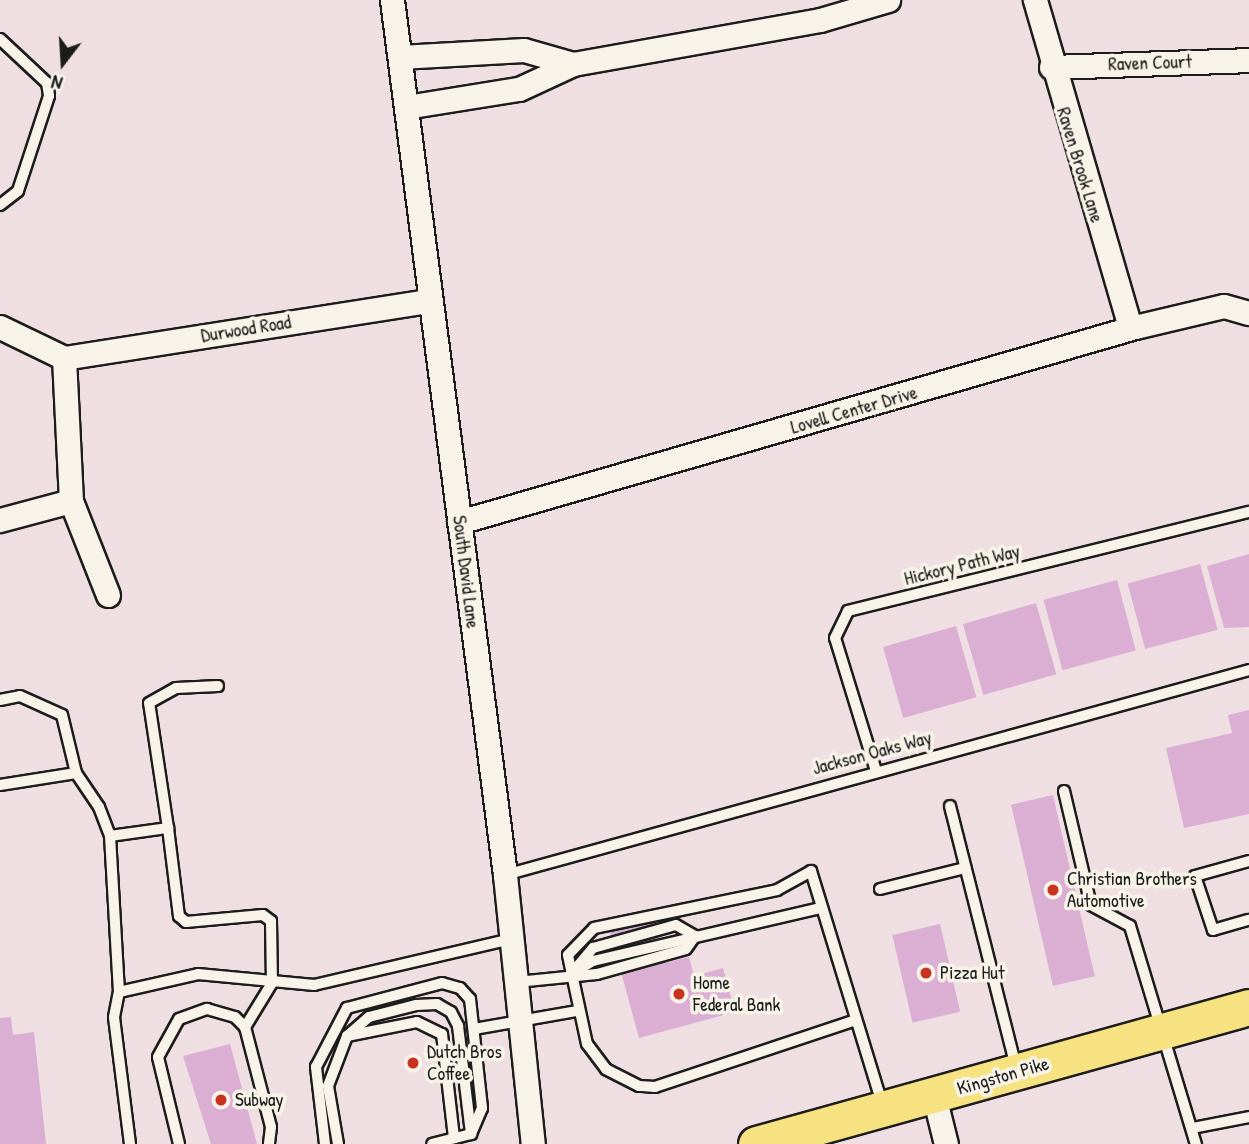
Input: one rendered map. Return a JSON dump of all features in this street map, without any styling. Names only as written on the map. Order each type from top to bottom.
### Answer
[{"type":"main road","name":"Kingston Pike","points":[[756,1144],[1249,1007]]},
{"type":"street","name":"South David Lane","points":[[392,0],[505,875],[533,1144]]},
{"type":"street","points":[[406,107],[519,89],[573,64],[820,20],[888,0]]},
{"type":"street","name":"Raven Brook Lane","points":[[1035,0],[1051,66],[1130,328]]},
{"type":"street","points":[[400,57],[524,50],[573,64]]},
{"type":"street","name":"Raven Court","points":[[1051,66],[1249,60]]},
{"type":"street","name":"Durwood Road","points":[[64,358],[429,301]]},
{"type":"street","name":"Lovell Center Drive","points":[[459,522],[1130,328],[1224,306],[1249,313]]},
{"type":"street","points":[[0,327],[64,358],[71,501],[108,595]]},
{"type":"street","points":[[0,520],[71,501]]},
{"type":"street","points":[[934,1096],[946,1144]]},
{"type":"lane","points":[[0,39],[39,75],[49,96],[18,191],[0,205]]},
{"type":"lane","name":"Hickory Path Way","points":[[876,771],[835,638],[848,611],[1249,512]]},
{"type":"lane","name":"Jackson Oaks Way","points":[[505,875],[1249,670]]},
{"type":"lane","points":[[218,686],[176,688],[149,703],[179,916],[186,922],[263,915],[271,921],[272,983],[244,1027]]},
{"type":"lane","points":[[0,701],[20,696],[62,715],[76,773],[110,836],[120,992],[114,1017],[131,1144]]},
{"type":"lane","points":[[0,785],[76,773]]},
{"type":"lane","points":[[1064,792],[1091,905],[1130,926],[1163,1031],[1179,1103],[1193,1128],[1196,1144]]},
{"type":"lane","points":[[950,806],[1018,1072]]},
{"type":"lane","points":[[110,836],[168,828]]},
{"type":"lane","points":[[1249,861],[1195,876],[1213,930],[1249,920]]},
{"type":"lane","points":[[880,889],[965,868]]},
{"type":"lane","points":[[856,1020],[655,1087],[623,1080],[595,1059],[577,1011],[568,955],[594,928],[777,890],[811,871],[884,1109]]},
{"type":"lane","points":[[517,982],[571,974],[597,974],[686,949],[695,936],[821,908]]},
{"type":"lane","points":[[571,974],[593,948],[677,925],[695,936]]},
{"type":"lane","points":[[120,992],[198,974],[314,985],[512,939]]},
{"type":"lane","points":[[325,1144],[316,1067],[347,1008],[442,984],[460,988],[470,999],[482,1108],[471,1134]]},
{"type":"lane","points":[[338,1144],[328,1086],[347,1037],[369,1017],[416,1005],[437,1004],[451,1012],[458,1026],[471,1134]]},
{"type":"lane","points":[[179,1144],[158,1058],[162,1042],[179,1019],[207,1009],[235,1017],[244,1027],[271,1127],[269,1144]]},
{"type":"lane","points":[[474,1029],[521,1024],[577,1011]]},
{"type":"lane","points":[[347,1037],[433,1025],[442,1034],[453,1138]]},
{"type":"lane","points":[[1193,1128],[1249,1117]]},
{"type":"lane","points":[[432,1144],[471,1134]]},
{"type":"building","points":[[1249,554],[1249,627],[1224,628],[1207,566]]},
{"type":"building","points":[[1200,564],[1218,630],[1145,649],[1128,583]]},
{"type":"building","points":[[1117,580],[1136,651],[1062,670],[1044,600]]},
{"type":"building","points":[[1036,603],[1056,674],[983,695],[963,624]]},
{"type":"building","points":[[956,626],[976,697],[903,718],[883,647]]},
{"type":"building","points":[[1249,710],[1249,814],[1184,828],[1166,748],[1232,733],[1228,715]]},
{"type":"building","name":"Christian Brothers Automotive","points":[[1053,795],[1095,976],[1053,986],[1011,805]]},
{"type":"building","name":"Home Federal Bank","points":[[654,920],[666,963],[689,957],[694,976],[723,968],[735,1012],[639,1038],[610,932]]},
{"type":"building","name":"Pizza Hut","points":[[940,924],[960,1012],[913,1023],[892,935]]},
{"type":"building","points":[[11,1017],[13,1035],[34,1032],[46,1144],[0,1144],[0,1018]]},
{"type":"building","name":"Subway","points":[[230,1044],[257,1144],[211,1144],[183,1056]]},
{"type":"place","name":"Christian Brothers Automotive","points":[[1053,890]]},
{"type":"place","name":"Pizza Hut","points":[[926,973]]},
{"type":"place","name":"Home Federal Bank","points":[[679,994]]},
{"type":"place","name":"Dutch Bros Coffee","points":[[413,1063]]},
{"type":"place","name":"Subway","points":[[221,1100]]}]
